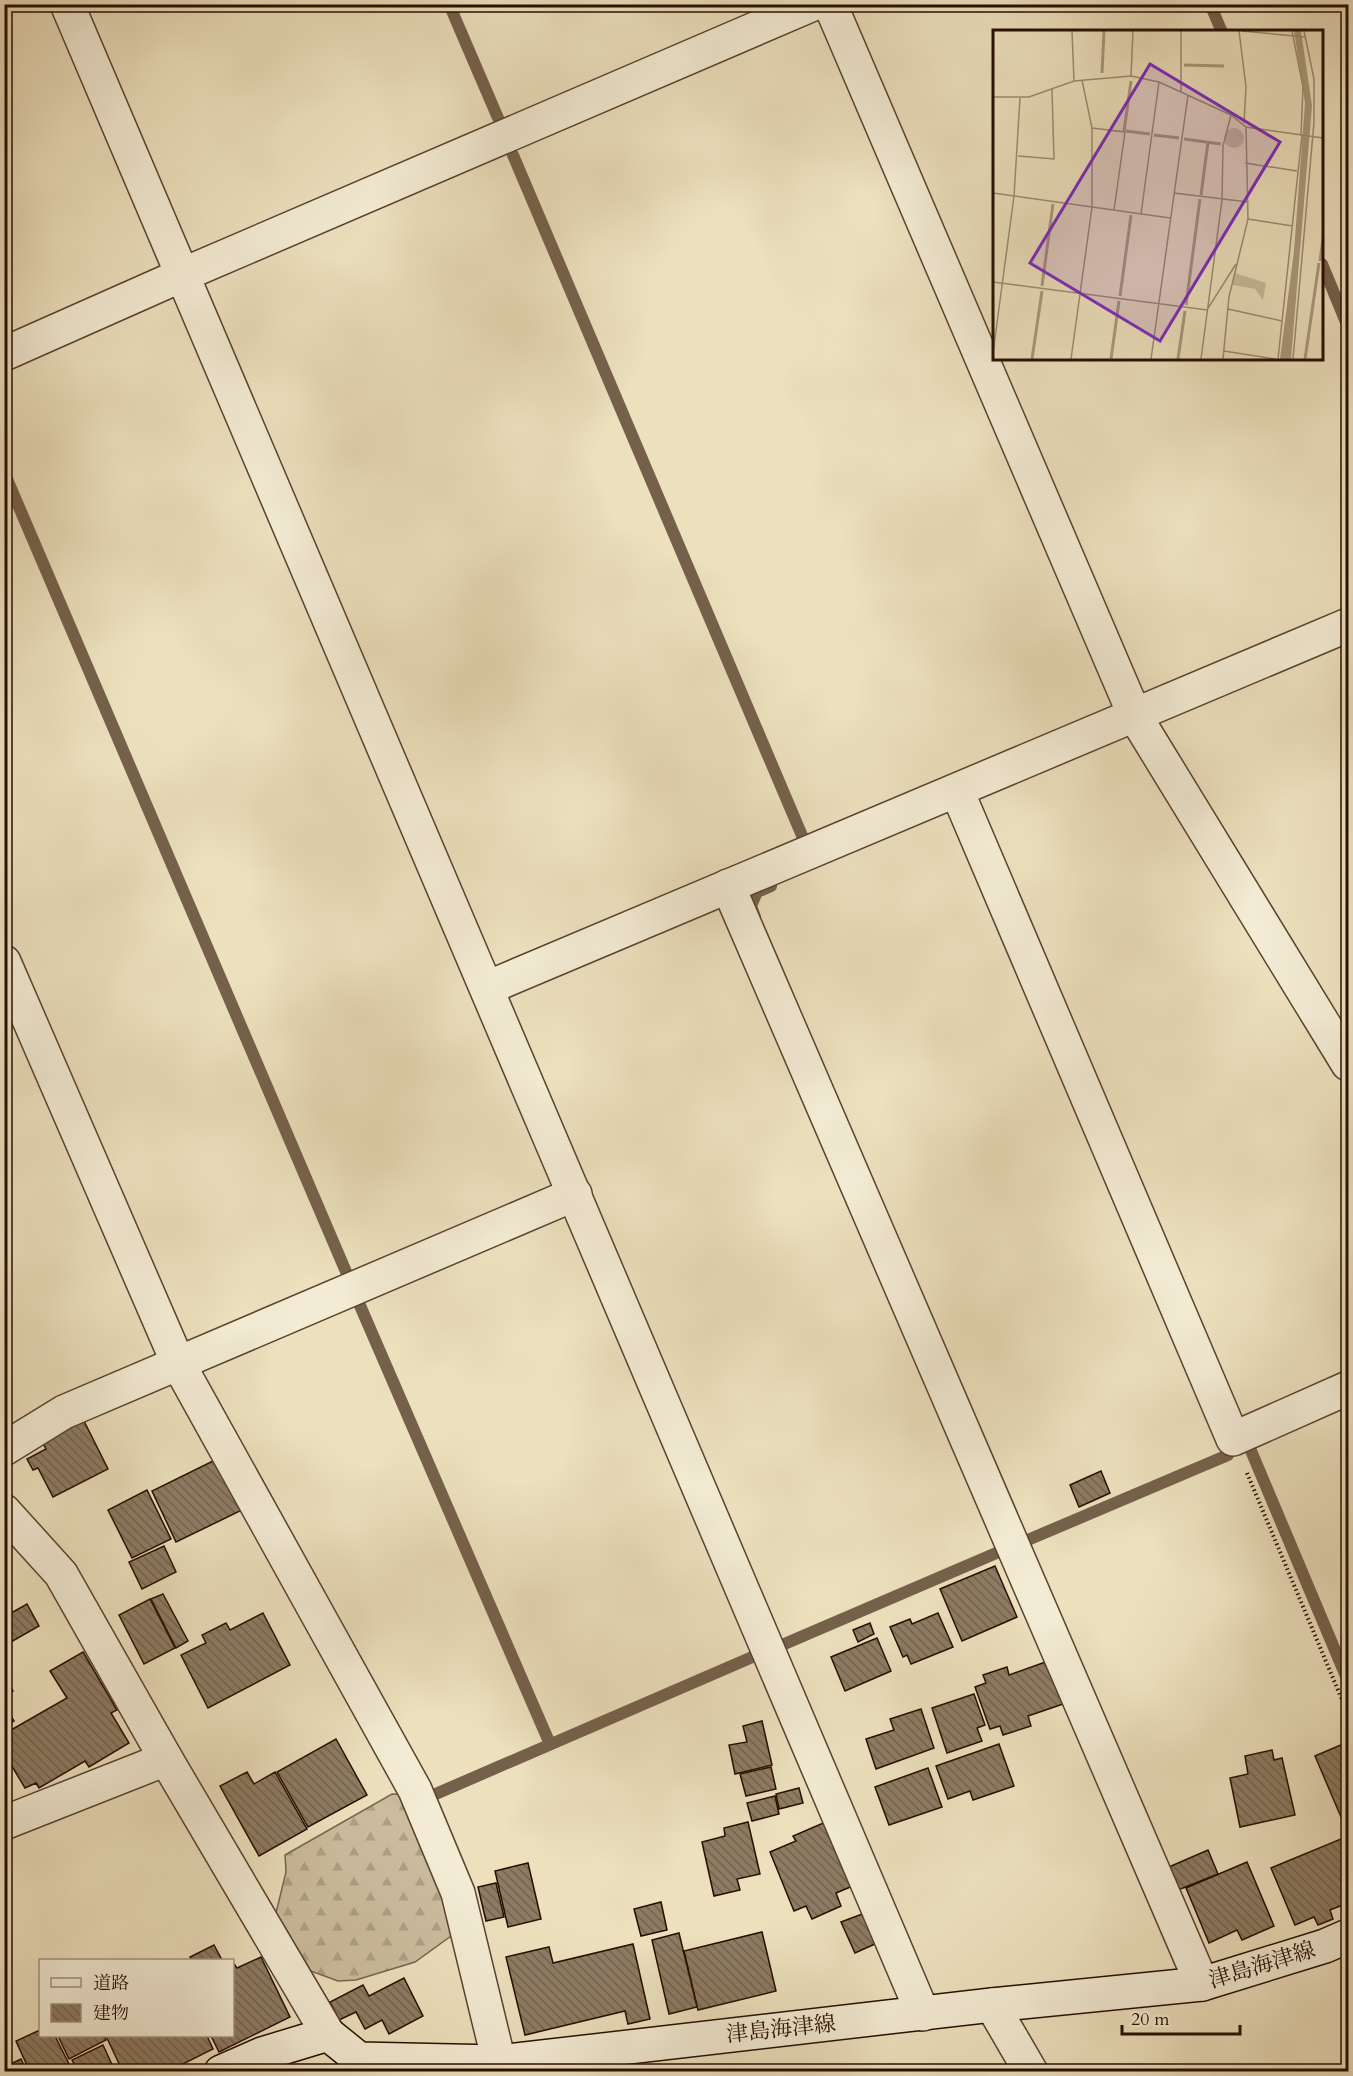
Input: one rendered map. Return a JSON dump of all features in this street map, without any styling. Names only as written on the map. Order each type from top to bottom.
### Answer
[{"type":"street","points":[[67,4],[923,2014]]},
{"type":"street","points":[[4,354],[182,275],[813,4]]},
{"type":"street","points":[[830,4],[1135,716],[1348,1064]]},
{"type":"street","points":[[487,988],[1348,625]]},
{"type":"street","points":[[957,791],[1233,1439],[1348,1388]]},
{"type":"street","points":[[728,886],[1202,1984]]},
{"type":"street","points":[[4,962],[178,1363],[415,1790],[458,1893],[499,2062]]},
{"type":"street","points":[[4,1449],[64,1412],[575,1194]]},
{"type":"street","name":"津島海津線","points":[[4,1511],[61,1574],[166,1759],[328,2034],[359,2066],[499,2062],[992,2005],[1202,1984],[1325,1946],[1348,1936]]},
{"type":"street","points":[[4,1823],[166,1759]]},
{"type":"street","points":[[992,2005],[1031,2072]]},
{"type":"street","points":[[221,2072],[262,2054],[328,2034]]},
{"type":"path","points":[[1233,1439],[1348,1714]]},
{"type":"green space","points":[[392,1794],[410,1795],[458,1931],[415,1962],[356,1980],[338,1981],[305,1969],[275,1917],[286,1872],[285,1855]]},
{"type":"building","points":[[81,1415],[108,1469],[53,1497],[38,1468],[33,1470],[27,1459],[46,1449],[39,1436]]},
{"type":"building","points":[[217,1459],[242,1510],[176,1542],[152,1491]]},
{"type":"building","points":[[1101,1471],[1110,1493],[1079,1507],[1070,1485]]},
{"type":"building","points":[[147,1490],[171,1539],[132,1558],[108,1510]]},
{"type":"building","points":[[164,1546],[176,1572],[142,1589],[129,1562]]},
{"type":"building","points":[[995,1566],[1017,1617],[962,1641],[940,1589]]},
{"type":"building","points":[[163,1594],[188,1641],[176,1648],[151,1599]]},
{"type":"building","points":[[150,1599],[175,1648],[144,1664],[119,1615]]},
{"type":"building","points":[[27,1604],[39,1626],[4,1646],[4,1617]]},
{"type":"building","points":[[263,1613],[290,1665],[208,1708],[181,1655],[206,1643],[202,1635],[226,1623],[230,1630]]},
{"type":"building","points":[[938,1613],[953,1647],[911,1664],[907,1655],[903,1657],[890,1627],[910,1619],[912,1624]]},
{"type":"building","points":[[870,1623],[874,1634],[858,1642],[853,1630]]},
{"type":"building","points":[[877,1638],[891,1671],[845,1691],[831,1657]]},
{"type":"building","points":[[83,1652],[117,1710],[111,1713],[129,1743],[89,1767],[85,1761],[39,1788],[36,1783],[25,1788],[4,1753],[4,1734],[67,1698],[50,1671]]},
{"type":"building","points":[[1051,1660],[1066,1703],[1028,1716],[1031,1726],[1003,1735],[1000,1726],[990,1729],[975,1687],[986,1683],[983,1675],[1007,1667],[1009,1675]]},
{"type":"building","points":[[4,1677],[13,1691],[4,1696]]},
{"type":"building","points":[[974,1694],[985,1725],[977,1728],[982,1741],[947,1753],[932,1708]]},
{"type":"building","points":[[4,1704],[14,1721],[4,1727]]},
{"type":"building","points":[[921,1709],[934,1748],[876,1769],[866,1739],[894,1730],[890,1719]]},
{"type":"building","points":[[762,1721],[772,1765],[735,1774],[729,1745],[747,1742],[743,1726]]},
{"type":"building","points":[[336,1739],[367,1795],[308,1827],[277,1772]]},
{"type":"building","points":[[1348,1742],[1348,1822],[1344,1824],[1315,1756]]},
{"type":"building","points":[[999,1744],[1014,1786],[973,1800],[970,1791],[948,1799],[936,1766]]},
{"type":"building","points":[[1272,1750],[1274,1760],[1282,1758],[1295,1815],[1240,1827],[1230,1778],[1248,1774],[1245,1756]]},
{"type":"building","points":[[771,1767],[776,1789],[746,1796],[740,1774]]},
{"type":"building","points":[[928,1768],[942,1807],[889,1825],[875,1787]]},
{"type":"building","points":[[247,1772],[254,1784],[275,1772],[307,1829],[259,1856],[220,1786]]},
{"type":"building","points":[[799,1788],[803,1803],[779,1809],[776,1794]]},
{"type":"building","points":[[775,1796],[779,1814],[752,1821],[747,1803]]},
{"type":"building","points":[[828,1821],[855,1885],[836,1893],[841,1906],[812,1919],[806,1906],[794,1911],[770,1852],[796,1841],[793,1836]]},
{"type":"building","points":[[748,1822],[760,1874],[737,1879],[740,1890],[714,1896],[702,1842],[725,1836],[724,1828]]},
{"type":"building","points":[[1348,1836],[1348,1903],[1330,1910],[1333,1919],[1318,1925],[1314,1917],[1295,1925],[1271,1868]]},
{"type":"building","points":[[1208,1850],[1218,1874],[1178,1890],[1169,1867]]},
{"type":"building","points":[[1247,1862],[1274,1926],[1242,1940],[1237,1930],[1209,1943],[1186,1888]]},
{"type":"building","points":[[528,1863],[541,1919],[508,1927],[495,1871]]},
{"type":"building","points":[[496,1883],[504,1917],[486,1921],[478,1887]]},
{"type":"building","points":[[661,1902],[667,1930],[641,1936],[634,1909]]},
{"type":"building","points":[[865,1913],[877,1943],[855,1953],[841,1922]]},
{"type":"building","points":[[762,1932],[776,1991],[698,2010],[684,1951]]},
{"type":"building","points":[[679,1933],[697,2007],[669,2014],[652,1940]]},
{"type":"building","points":[[633,1944],[650,2019],[628,2024],[625,2011],[525,2035],[506,1957],[549,1947],[553,1963]]},
{"type":"building","points":[[214,1945],[221,1959],[191,1959],[190,1957]]},
{"type":"building","points":[[261,1957],[290,2017],[219,2052],[212,2037],[234,2037],[234,1964],[237,1968]]},
{"type":"building","points":[[404,1978],[423,2016],[389,2034],[382,2020],[365,2029],[356,2012],[339,2020],[330,2002],[363,1985],[369,1996]]},
{"type":"building","points":[[39,2030],[39,2037],[56,2037],[73,2072],[30,2072],[16,2041]]},
{"type":"building","points":[[58,2037],[104,2037],[106,2040],[69,2059]]},
{"type":"building","points":[[106,2037],[207,2037],[213,2049],[167,2072],[123,2072]]},
{"type":"building","points":[[103,2045],[114,2069],[109,2072],[78,2072],[72,2060]]},
{"type":"building","points":[[21,2059],[27,2072],[4,2072],[4,2067]]},
{"type":"waterway","points":[[449,4],[498,118]]},
{"type":"waterway","points":[[1210,4],[1221,30]]},
{"type":"waterway","points":[[513,155],[806,845]]},
{"type":"waterway","points":[[1323,266],[1348,327]]},
{"type":"waterway","points":[[4,472],[347,1274]]},
{"type":"waterway","points":[[755,917],[751,906],[757,892],[771,886]]},
{"type":"waterway","points":[[355,1294],[550,1744]]},
{"type":"waterway","points":[[1249,1446],[1348,1681]]},
{"type":"waterway","points":[[1023,1542],[1228,1455]]},
{"type":"waterway","points":[[782,1645],[1001,1551]]},
{"type":"waterway","points":[[431,1796],[757,1655]]}]
